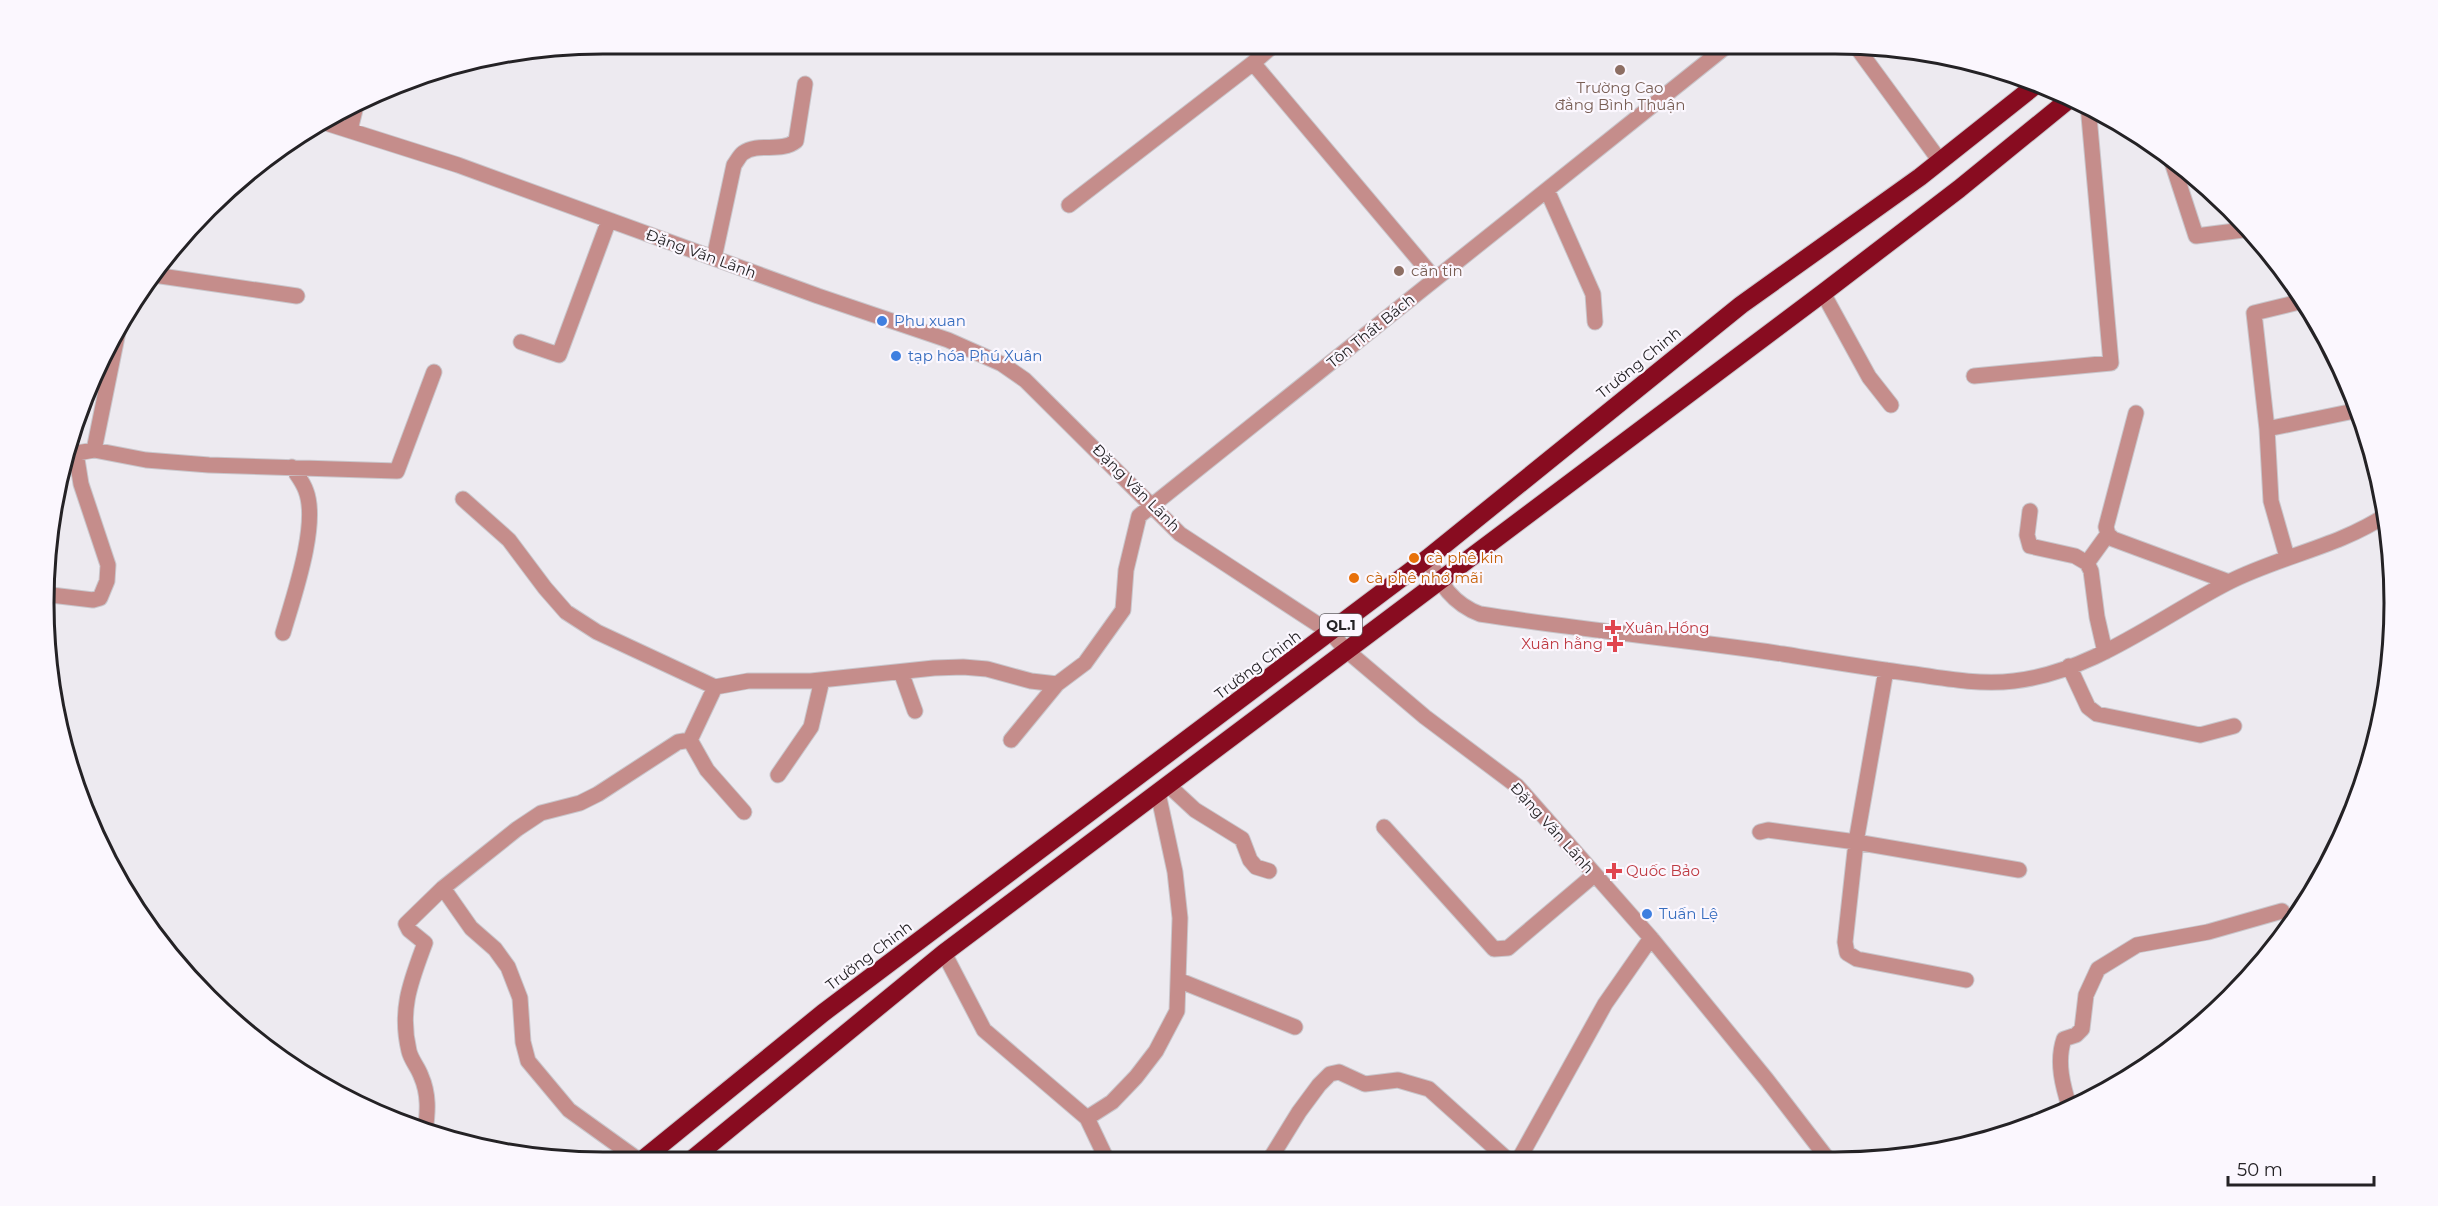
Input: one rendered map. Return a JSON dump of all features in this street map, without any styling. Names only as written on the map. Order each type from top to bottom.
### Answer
[{"type":"highway","name":"Trường Chinh","points":[[651,1152],[823,1013],[1428,558],[1741,305],[1940,161],[2029,90]]},
{"type":"highway","name":"QL.1","points":[[701,1152],[944,953],[1823,293],[1959,189],[2063,104]]},
{"type":"street","points":[[1069,205],[1263,54]]},
{"type":"street","name":"Tôn Thất Bách","points":[[1011,740],[1057,684],[1085,663],[1123,610],[1126,570],[1139,516],[1717,54]]},
{"type":"street","points":[[1862,55],[1940,161]]},
{"type":"street","points":[[1253,63],[1435,279]]},
{"type":"street","points":[[714,258],[734,165],[743,153],[757,149],[788,147],[796,141],[805,84]]},
{"type":"street","points":[[350,130],[354,114]]},
{"type":"street","points":[[1974,375],[2111,363],[2089,117]]},
{"type":"street","name":"Đặng Văn Lãnh","points":[[333,125],[458,165],[948,340],[1002,364],[1025,380],[1053,405],[1180,534],[1331,633],[1346,650],[1425,717],[1517,786],[1651,938],[1822,1152]]},
{"type":"street","points":[[2175,172],[2196,236],[2238,231]]},
{"type":"street","points":[[1547,190],[1593,294],[1595,322]]},
{"type":"street","points":[[521,342],[559,355],[609,220]]},
{"type":"street","points":[[162,276],[297,296]]},
{"type":"street","points":[[1823,293],[1863,367],[1890,405]]},
{"type":"street","points":[[2287,557],[2271,501],[2267,429],[2254,313],[2294,303]]},
{"type":"street","points":[[94,450],[113,356]]},
{"type":"street","points":[[75,453],[94,450],[146,460],[230,466],[397,471],[434,372]]},
{"type":"street","points":[[2267,429],[2349,412]]},
{"type":"street","points":[[2136,413],[2106,527],[2108,534],[2113,539],[2229,582]]},
{"type":"street","points":[[54,595],[93,600],[100,598],[107,581],[108,565],[73,460]]},
{"type":"street","points":[[283,633],[304,558],[308,529],[307,492],[292,467]]},
{"type":"street","points":[[463,499],[509,540],[544,588],[566,612],[597,632],[715,687],[748,681],[822,680],[963,667],[987,669],[1031,681],[1057,684]]},
{"type":"street","points":[[2030,511],[2027,535],[2030,546],[2075,556],[2087,563],[2091,571],[2095,606],[2105,652]]},
{"type":"street","points":[[1428,558],[1438,581],[1457,602],[1466,609],[1480,614],[1704,642],[1950,679],[2000,682],[2017,681],[2105,652],[2229,582],[2287,557],[2339,541],[2377,521]]},
{"type":"street","points":[[2087,563],[2108,534]]},
{"type":"street","points":[[2068,666],[2088,707],[2097,714],[2200,735],[2234,726]]},
{"type":"street","points":[[1886,670],[1856,842],[1845,942],[1847,952],[1857,959],[1966,980]]},
{"type":"street","points":[[901,672],[915,711]]},
{"type":"street","points":[[778,775],[812,727],[822,680]]},
{"type":"street","points":[[690,740],[715,687]]},
{"type":"street","points":[[690,740],[707,770],[744,812]]},
{"type":"street","points":[[426,1123],[428,1107],[422,1077],[409,1053],[404,1012],[410,981],[425,943],[409,930],[406,924],[443,888],[517,829],[541,813],[580,803],[598,794],[678,742],[690,740]]},
{"type":"street","points":[[1163,789],[1242,839],[1250,860],[1256,867],[1269,872]]},
{"type":"street","points":[[1087,1118],[1112,1102],[1136,1077],[1156,1051],[1177,1011],[1179,918],[1163,789]]},
{"type":"street","points":[[1384,827],[1494,950],[1508,948],[1594,875]]},
{"type":"street","points":[[1760,832],[1768,830],[1856,842],[2019,870]]},
{"type":"street","points":[[443,888],[471,928],[495,949],[508,967],[520,998],[523,1042],[528,1062],[569,1110],[627,1152]]},
{"type":"street","points":[[2068,1100],[2061,1068],[2061,1047],[2064,1039],[2076,1035],[2082,1029],[2086,995],[2098,969],[2137,945],[2208,932],[2282,911]]},
{"type":"street","points":[[1523,1152],[1605,1004],[1651,938]]},
{"type":"street","points":[[944,953],[984,1030],[1087,1118],[1103,1152]]},
{"type":"street","points":[[1178,980],[1295,1028]]},
{"type":"street","points":[[1275,1152],[1299,1112],[1319,1085],[1330,1074],[1339,1072],[1365,1084],[1398,1080],[1429,1089],[1499,1152]]},
{"type":"place","name":"Trường Cao đẳng Bình Thuận","points":[[1620,70]]},
{"type":"place","name":"căn tin","points":[[1399,271]]},
{"type":"place","name":"Phu xuan","points":[[882,321]]},
{"type":"place","name":"tạp hóa Phú Xuân","points":[[896,356]]},
{"type":"place","name":"cà phê kin","points":[[1414,558]]},
{"type":"place","name":"cà phê nhớ mãi","points":[[1354,578]]},
{"type":"place","name":"Xuân Hồng","points":[[1613,628]]},
{"type":"place","name":"Xuân hằng","points":[[1615,644]]},
{"type":"place","name":"Quốc Bảo","points":[[1614,871]]},
{"type":"place","name":"Tuấn Lệ","points":[[1647,914]]}]
